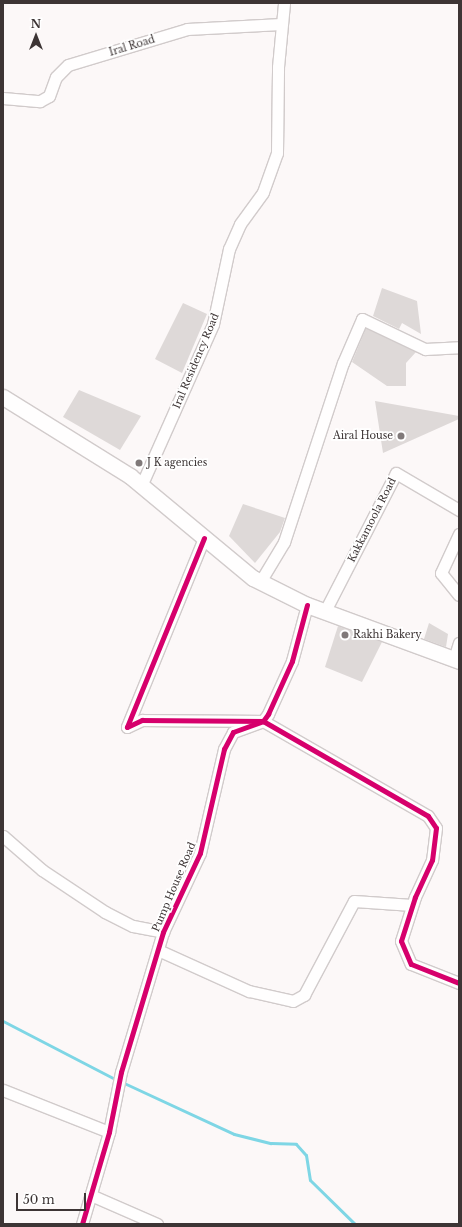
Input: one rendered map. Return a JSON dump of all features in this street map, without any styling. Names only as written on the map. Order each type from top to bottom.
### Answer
[{"type":"main road","points":[[3,397],[83,444],[141,486],[260,582],[307,605],[457,660]]},
{"type":"street","name":"Iral Residency Road","points":[[141,486],[213,324],[229,249],[240,224],[263,192],[277,153],[281,24],[284,3]]},
{"type":"street","name":"Iral Road","points":[[3,98],[40,101],[49,96],[56,77],[68,65],[187,29],[281,24]]},
{"type":"street","points":[[260,582],[284,542],[343,363],[362,319],[425,349],[459,347]]},
{"type":"street","name":"Kakkamoola Road","points":[[325,611],[396,473],[459,510]]},
{"type":"street","points":[[459,534],[441,573],[459,594]]},
{"type":"street","points":[[204,538],[127,727],[142,720],[263,721],[428,816],[436,828],[432,860],[412,905],[401,941],[404,953],[411,964],[459,983]]},
{"type":"street","points":[[263,721],[292,661],[307,605]]},
{"type":"street","points":[[457,660],[459,643]]},
{"type":"street","name":"Pump House Road","points":[[82,1224],[93,1196],[109,1132],[120,1072],[163,932],[200,853],[228,739],[233,732],[263,721]]},
{"type":"street","points":[[3,836],[42,870],[105,912],[133,926],[163,932]]},
{"type":"street","points":[[158,950],[249,991],[293,1001],[304,995],[354,901],[412,905]]},
{"type":"street","points":[[3,1090],[109,1132]]},
{"type":"street","points":[[93,1196],[157,1224]]},
{"type":"building","points":[[382,288],[417,301],[421,334],[402,323],[399,329],[373,316]]},
{"type":"building","points":[[183,303],[207,314],[182,373],[155,359]]},
{"type":"building","points":[[366,328],[416,352],[406,363],[406,386],[387,386],[352,362]]},
{"type":"building","points":[[79,390],[141,416],[120,450],[63,417]]},
{"type":"building","name":"Airal House","points":[[375,401],[459,416],[459,419],[383,453]]},
{"type":"building","points":[[243,504],[285,518],[280,532],[255,563],[229,536]]},
{"type":"building","points":[[429,623],[448,634],[446,647],[424,639]]},
{"type":"building","points":[[338,626],[382,642],[362,682],[325,667]]},
{"type":"waterway","points":[[3,1021],[115,1079]]},
{"type":"waterway","points":[[124,1083],[234,1134],[271,1143],[296,1144],[306,1155],[310,1180],[355,1224]]},
{"type":"cycle path","points":[[204,538],[127,727],[142,720],[263,721],[428,816],[436,828],[432,860],[415,897],[401,941],[411,964],[459,983]]},
{"type":"cycle path","points":[[82,1224],[109,1132],[121,1072],[163,932],[200,853],[224,749],[233,732],[263,721],[268,714],[292,661],[307,605]]},
{"type":"place","name":"Airal House","points":[[401,436]]},
{"type":"place","name":"J K agencies","points":[[139,463]]},
{"type":"place","name":"Rakhi Bakery","points":[[345,635]]}]
